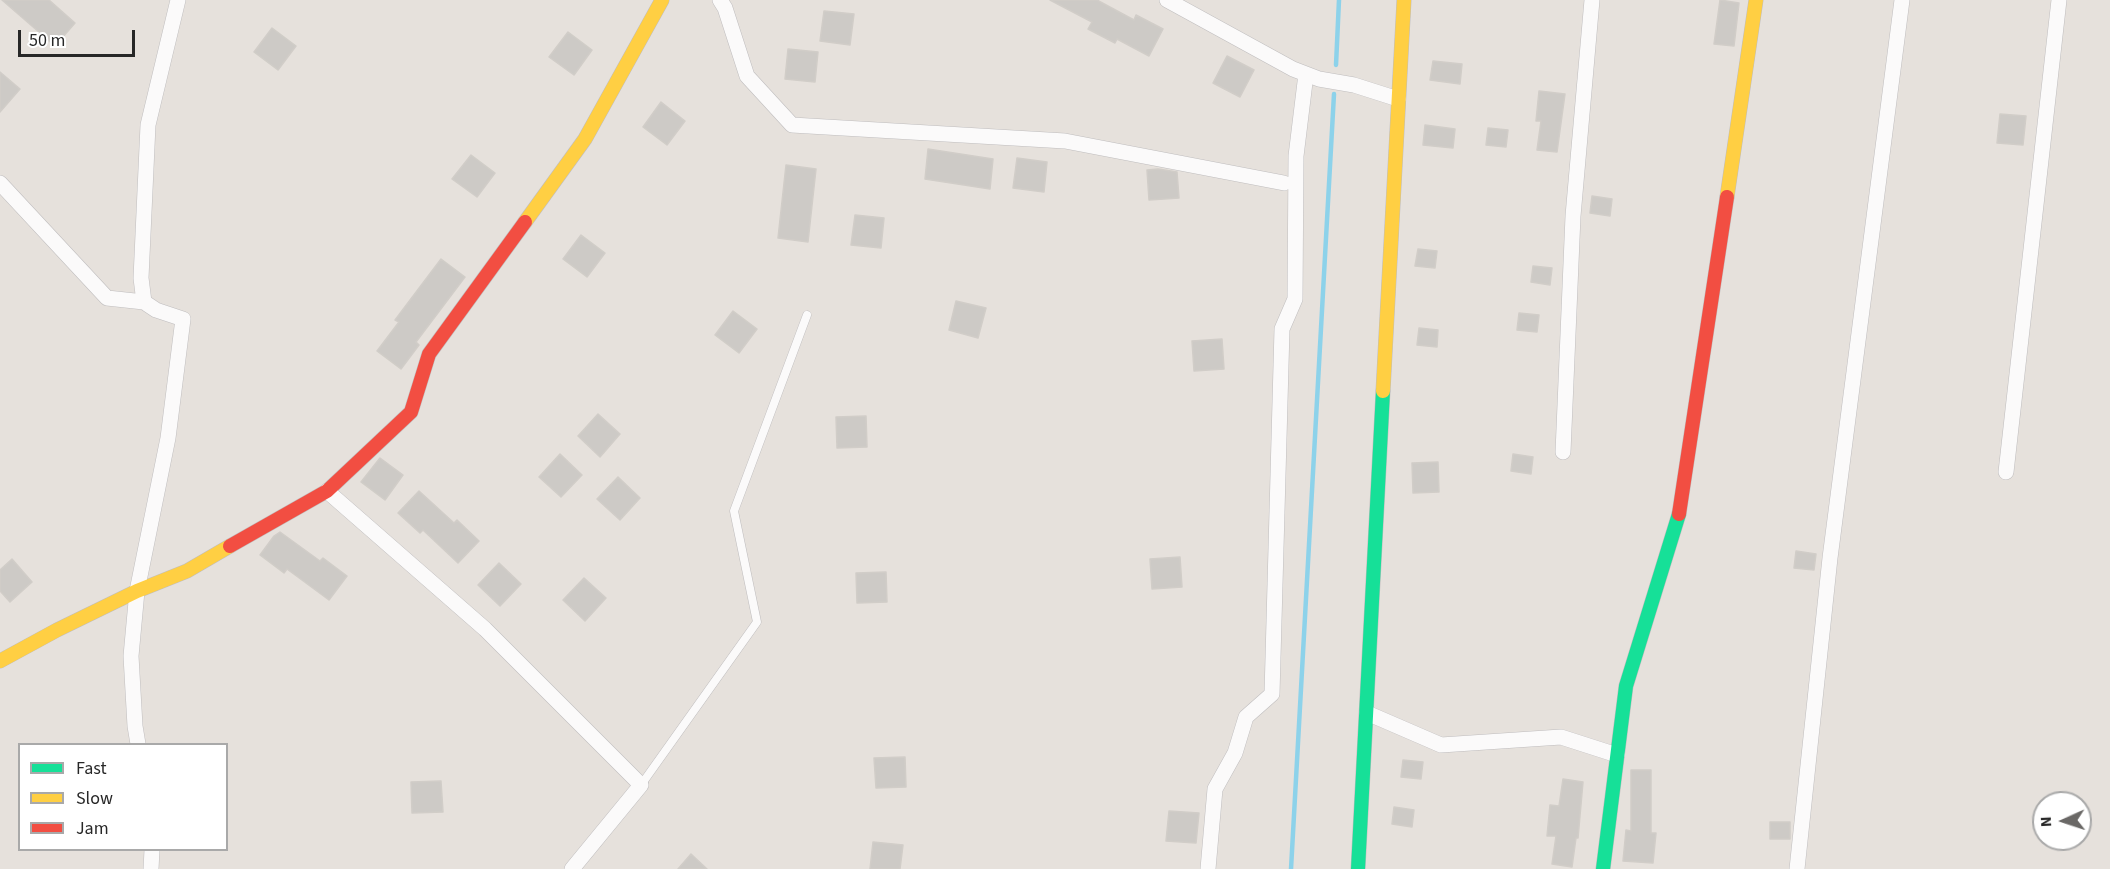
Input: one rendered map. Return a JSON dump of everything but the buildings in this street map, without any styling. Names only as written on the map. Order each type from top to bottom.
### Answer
[{"type":"street","points":[[144,302],[141,278],[148,125],[178,0]]},
{"type":"street","points":[[0,661],[137,591],[187,571],[327,491],[411,412],[429,354],[585,139],[662,0]]},
{"type":"street","points":[[720,0],[725,8],[747,76],[792,125],[1065,141],[1284,183]]},
{"type":"street","points":[[1358,869],[1404,0]]},
{"type":"street","points":[[1563,452],[1573,216],[1592,0]]},
{"type":"street","points":[[1603,869],[1626,686],[1678,523],[1756,0]]},
{"type":"street","points":[[1797,869],[1830,558],[1902,0]]},
{"type":"street","points":[[2006,472],[2059,0]]},
{"type":"street","points":[[1175,2],[1306,74],[1319,79],[1354,85],[1398,99]]},
{"type":"street","points":[[1208,869],[1215,789],[1235,753],[1246,717],[1272,694],[1282,329],[1295,299],[1296,156],[1306,74]]},
{"type":"street","points":[[0,183],[107,298],[144,302],[156,310],[183,319],[168,438],[137,591],[131,656],[138,743]]},
{"type":"street","points":[[327,491],[485,629],[641,785],[572,869]]},
{"type":"street","points":[[1367,713],[1441,745],[1561,737],[1617,755]]},
{"type":"street","points":[[151,869],[152,851]]},
{"type":"lane","points":[[641,785],[757,622],[734,511],[807,315]]},
{"type":"waterway","points":[[1336,65],[1339,0]]},
{"type":"waterway","points":[[1291,869],[1334,94]]},
{"type":"traffic: fast","points":[[1358,869],[1383,391]]},
{"type":"traffic: fast","points":[[1603,869],[1626,686],[1679,514]]},
{"type":"traffic: slow","points":[[525,222],[585,139],[662,0]]},
{"type":"traffic: slow","points":[[1383,391],[1404,0]]},
{"type":"traffic: slow","points":[[1727,197],[1756,0]]},
{"type":"traffic: slow","points":[[0,661],[137,591],[187,571],[230,546]]},
{"type":"traffic: jam","points":[[1679,514],[1727,197]]},
{"type":"traffic: jam","points":[[230,546],[327,491],[411,412],[429,354],[525,222]]}]
